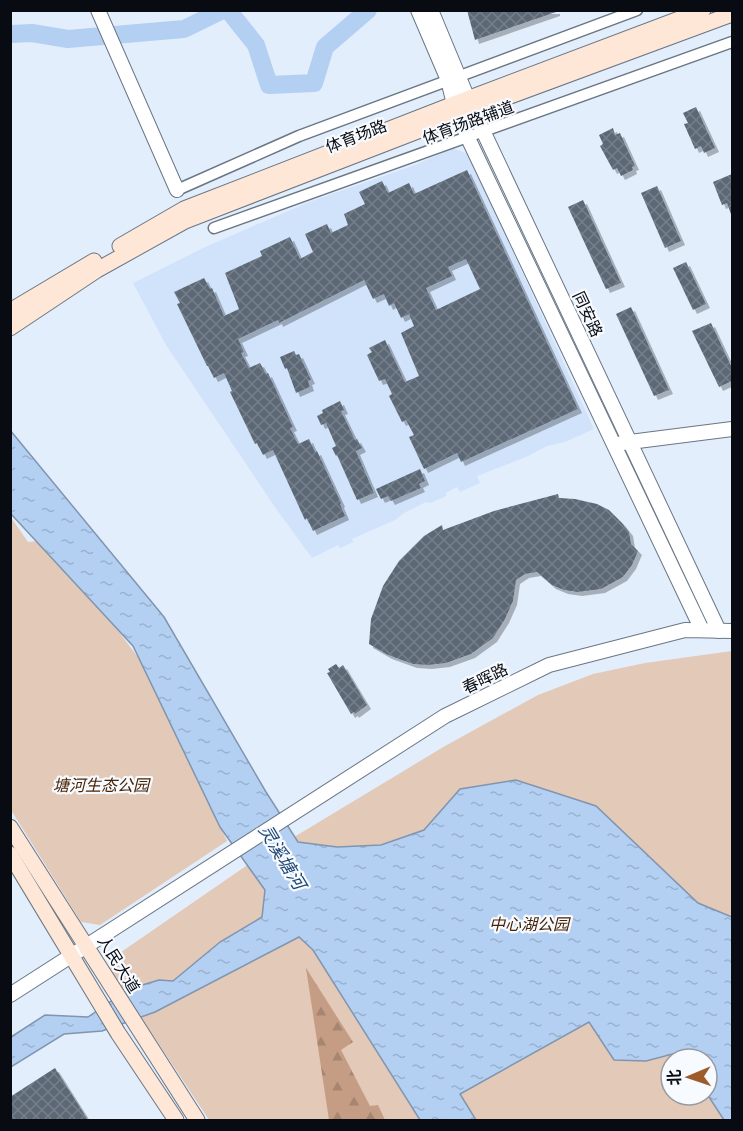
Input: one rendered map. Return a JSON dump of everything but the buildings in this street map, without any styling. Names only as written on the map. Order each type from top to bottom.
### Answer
[{"type":"main road","name":"体育场路","points":[[10,328],[97,270],[185,221],[703,10]]},
{"type":"main road","name":"体育场路","points":[[10,311],[184,209],[464,107],[732,14]]},
{"type":"main road","name":"人民大道","points":[[10,827],[118,1033],[176,1120]]},
{"type":"main road","name":"人民大道","points":[[10,854],[197,1120]]},
{"type":"street","name":"同安路","points":[[418,10],[454,78]]},
{"type":"street","name":"同安路","points":[[431,10],[464,107],[468,138],[702,630]]},
{"type":"street","points":[[101,16],[177,190],[299,136],[637,10]]},
{"type":"street","name":"体育场路辅道","points":[[214,228],[732,42]]},
{"type":"street","name":"同安路","points":[[464,107],[484,132],[629,440],[726,631]]},
{"type":"street","points":[[614,445],[629,440],[732,429]]},
{"type":"street","name":"春晖路","points":[[77,951],[445,716],[549,665],[685,630],[726,631]]},
{"type":"street","points":[[10,994],[77,951]]},
{"type":"shaded area","points":[[453,148],[468,154],[594,429],[477,476],[480,483],[460,492],[457,487],[446,493],[446,496],[431,503],[426,502],[395,520],[352,539],[353,542],[340,548],[338,545],[312,558],[166,345],[133,283],[203,248],[309,202],[415,165]]},
{"type":"green space","name":"塘河生态公园","points":[[10,516],[28,542],[50,540],[140,660],[227,841],[100,925],[81,922],[11,810]]},
{"type":"green space","name":"中心湖公园","points":[[732,651],[732,1120],[209,1120],[110,970],[111,959],[246,866],[445,746],[538,695],[593,674],[645,663]]},
{"type":"green space","points":[[306,968],[353,1042],[341,1050],[370,1106],[378,1105],[385,1120],[329,1120]]},
{"type":"water","name":"灵溪塘河","points":[[10,430],[164,617],[266,792],[298,842],[337,847],[381,845],[424,830],[460,789],[516,780],[596,806],[698,903],[732,917],[732,1120],[724,1120],[716,1107],[719,1107],[719,1047],[659,1047],[659,1058],[646,1061],[614,1060],[589,1022],[460,1094],[476,1120],[420,1120],[313,950],[299,937],[155,1012],[102,1031],[64,1034],[11,1067],[11,1037],[45,1015],[88,1017],[129,989],[159,980],[173,981],[220,942],[262,917],[265,890],[220,827],[133,646],[11,514]]},
{"type":"waterway","points":[[10,34],[32,33],[68,39],[184,29],[223,10]]},
{"type":"waterway","points":[[228,10],[256,45],[269,85],[314,83],[325,47],[368,10]]}]
